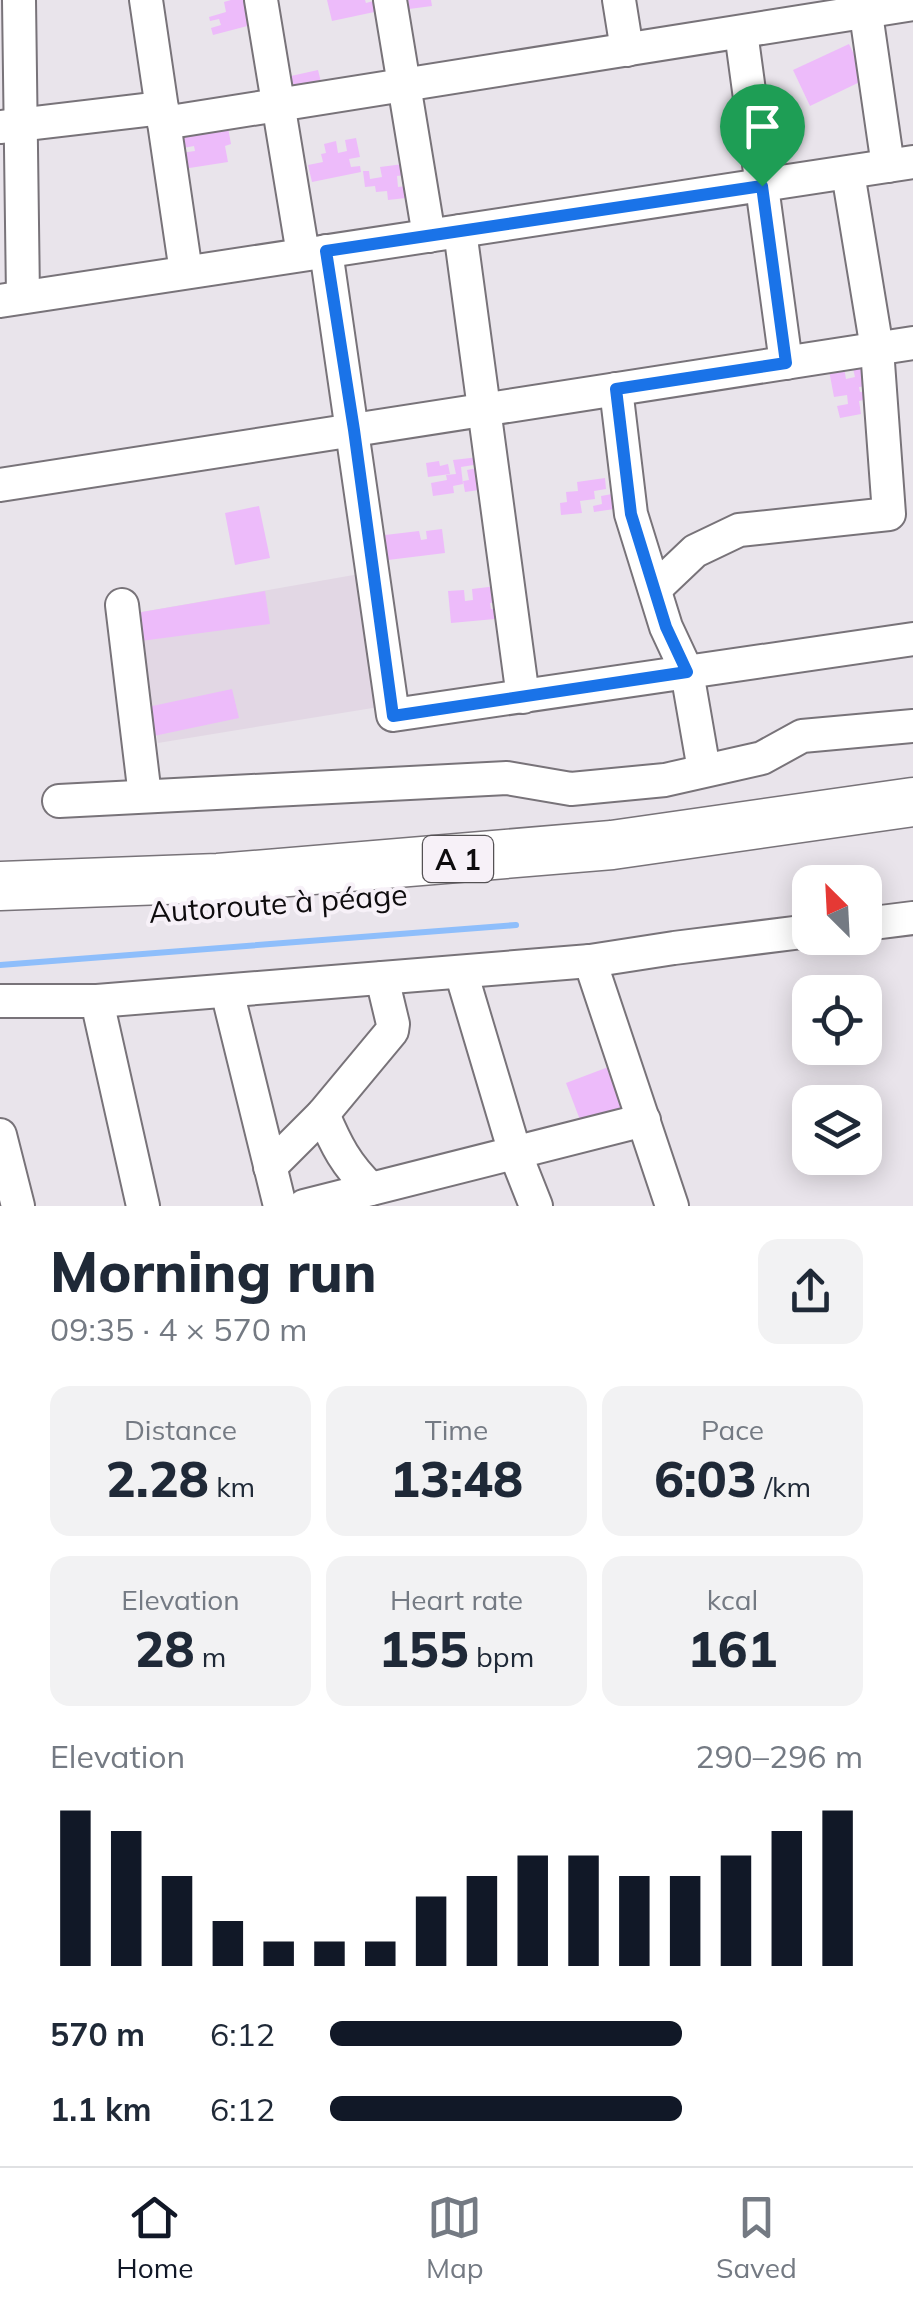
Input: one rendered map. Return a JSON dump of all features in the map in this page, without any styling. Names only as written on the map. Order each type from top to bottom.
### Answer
[{"type":"highway","name":"A 1","points":[[0,886],[255,875],[612,845],[913,802]]},
{"type":"highway","name":"Autoroute à péage","points":[[0,918],[209,910],[619,875],[913,835]]},
{"type":"street","points":[[19,0],[10,126],[12,299],[901,164],[865,6]]},
{"type":"street","points":[[146,0],[186,272]]},
{"type":"street","points":[[262,0],[278,105],[354,430],[393,716],[913,639]]},
{"type":"street","points":[[390,0],[404,85],[444,233],[484,410],[523,696]]},
{"type":"street","points":[[619,0],[627,50]]},
{"type":"street","points":[[10,126],[278,105],[741,32],[865,6],[913,4]]},
{"type":"street","points":[[741,32],[786,363]]},
{"type":"street","points":[[655,589],[696,551],[739,530],[889,514],[878,349],[848,172]]},
{"type":"street","points":[[0,485],[913,344]]},
{"type":"street","points":[[616,389],[631,514],[666,627],[687,672],[704,770]]},
{"type":"street","points":[[122,605],[145,796]]},
{"type":"street","points":[[58,801],[506,778],[571,789],[665,780],[762,758],[802,736],[913,726]]},
{"type":"street","points":[[882,922],[913,918]]},
{"type":"street","points":[[0,1001],[97,1001],[590,962],[792,933]]},
{"type":"street","points":[[590,962],[672,1206]]},
{"type":"street","points":[[462,972],[515,1152],[536,1206]]},
{"type":"street","points":[[270,1167],[323,1114],[393,1028],[382,978]]},
{"type":"street","points":[[227,990],[280,1206]]},
{"type":"street","points":[[97,1001],[143,1206]]},
{"type":"street","points":[[323,1114],[340,1152],[371,1189]]},
{"type":"street","points":[[304,1206],[644,1120]]},
{"type":"street","points":[[0,1135],[18,1206]]},
{"type":"shaded area","points":[[365,573],[385,706],[158,743],[136,613]]},
{"type":"building","points":[[253,0],[259,23],[213,35],[211,28],[221,25],[219,19],[210,21],[209,17],[226,12],[224,2]]},
{"type":"building","points":[[327,0],[377,0],[379,11],[332,21]]},
{"type":"building","points":[[408,0],[431,0],[432,6],[409,9]]},
{"type":"building","points":[[849,44],[866,79],[810,106],[793,70]]},
{"type":"building","points":[[318,70],[322,86],[294,92],[291,76]]},
{"type":"building","points":[[227,122],[231,144],[225,146],[228,162],[183,169],[180,153],[195,151],[194,146],[178,149],[175,131]]},
{"type":"building","points":[[356,138],[360,157],[349,159],[351,167],[360,166],[361,172],[312,182],[308,165],[323,162],[324,144],[336,141],[338,153],[347,151],[345,140]]},
{"type":"building","points":[[411,163],[412,174],[397,176],[398,187],[407,186],[415,197],[388,200],[387,191],[365,187],[363,171],[369,171],[370,179],[382,177],[380,167]]},
{"type":"building","points":[[865,357],[870,386],[859,387],[860,392],[867,391],[868,399],[859,401],[861,414],[840,418],[837,406],[848,404],[847,395],[834,397],[828,365],[843,362],[846,379],[855,377],[851,360]]},
{"type":"building","points":[[479,457],[480,464],[461,467],[463,484],[453,486],[454,493],[433,496],[431,483],[456,474],[453,460]]},
{"type":"building","points":[[439,461],[440,466],[448,464],[450,474],[428,477],[426,463]]},
{"type":"building","points":[[482,467],[486,489],[465,492],[467,470]]},
{"type":"building","points":[[616,477],[621,508],[594,512],[593,506],[602,504],[601,496],[612,494],[609,478]]},
{"type":"building","points":[[605,478],[606,489],[594,491],[595,499],[580,501],[582,513],[561,515],[560,503],[567,502],[566,492],[578,491],[577,482]]},
{"type":"building","points":[[259,506],[270,558],[235,565],[225,513]]},
{"type":"building","points":[[442,529],[445,553],[388,560],[385,535],[419,531],[421,540],[427,539],[426,531]]},
{"type":"building","points":[[505,585],[507,602],[490,603],[491,609],[497,609],[506,618],[451,623],[448,591],[464,590],[465,601],[473,600],[472,589]]},
{"type":"building","points":[[265,591],[270,624],[141,641],[136,613]]},
{"type":"building","points":[[232,689],[239,718],[149,737],[143,708]]},
{"type":"building","points":[[611,1066],[630,1116],[585,1133],[566,1083]]},
{"type":"waterway","points":[[0,965],[516,925]]},
{"type":"route","points":[[762,186],[786,363],[616,389],[631,514],[666,627],[687,672],[393,716],[326,251],[762,186]]}]
